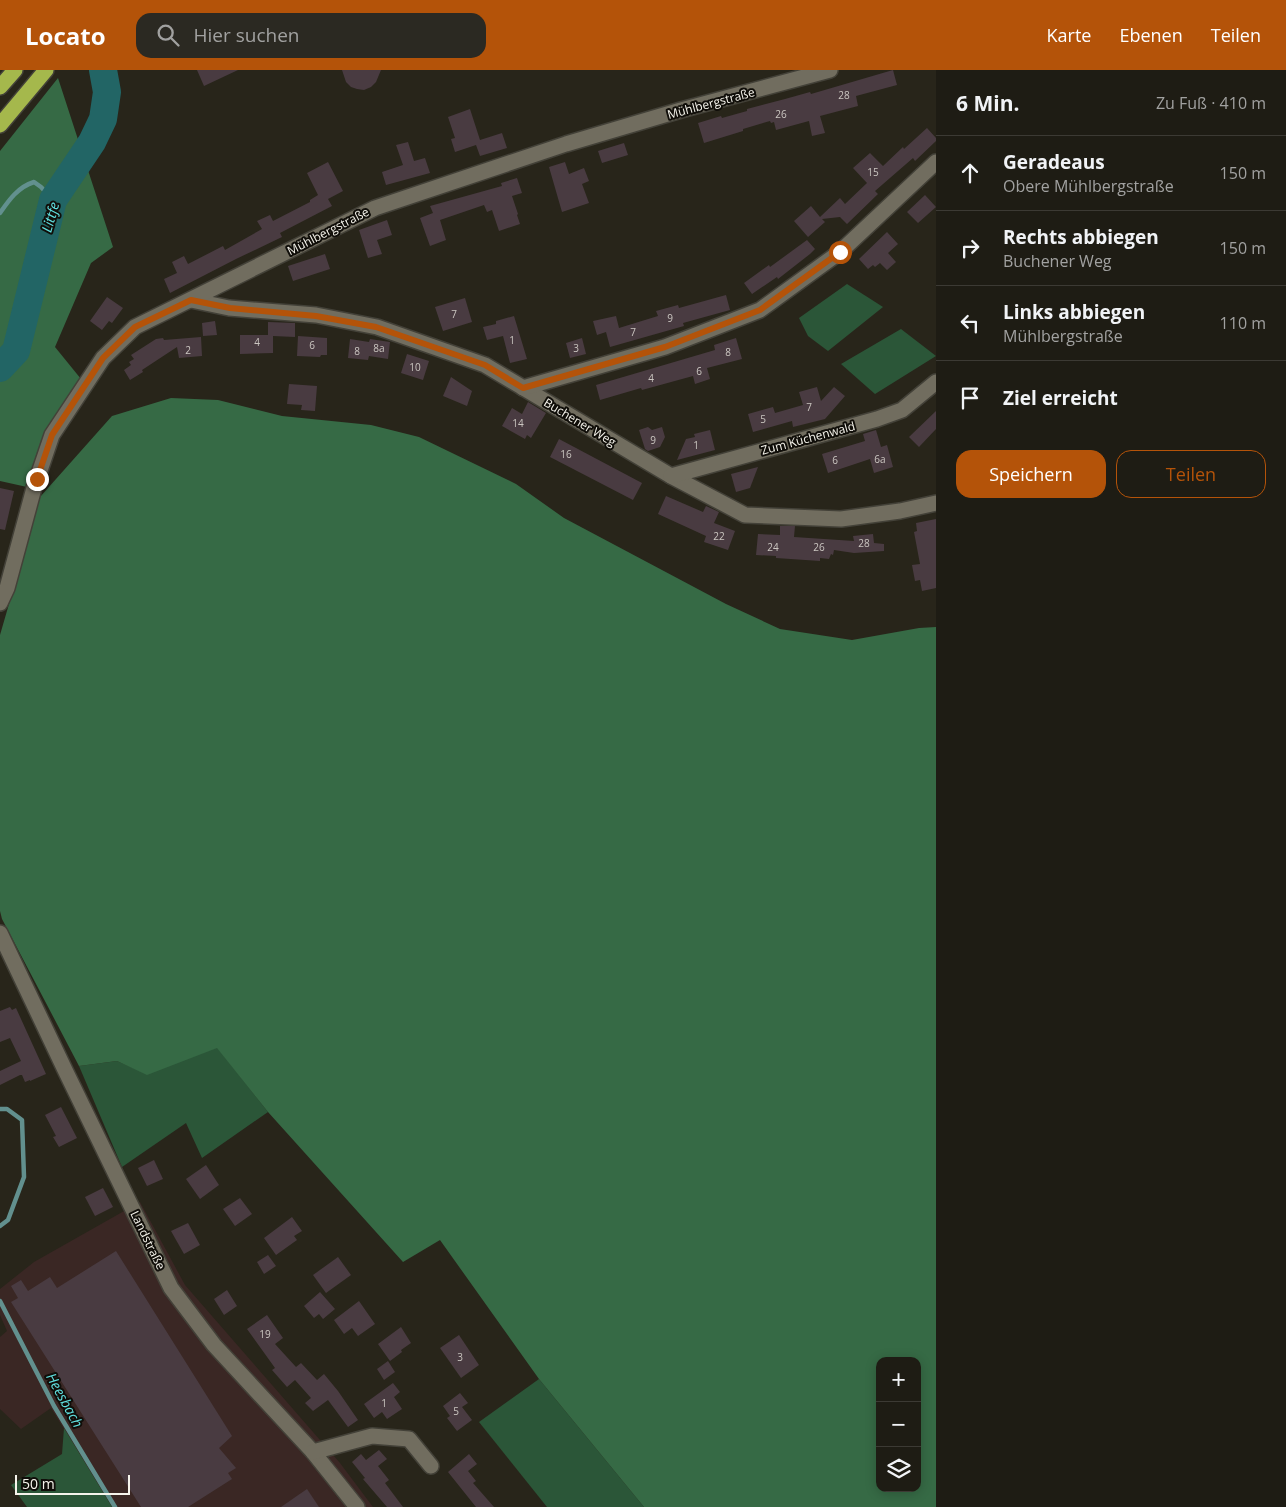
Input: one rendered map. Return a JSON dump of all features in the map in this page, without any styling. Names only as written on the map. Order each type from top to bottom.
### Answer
[{"type":"highway","points":[[0,87],[15,70]]},
{"type":"highway","points":[[0,125],[46,70]]},
{"type":"street","name":"Mühlbergstraße","points":[[0,603],[7,588],[34,488],[52,435],[103,358],[135,327],[374,208],[573,142],[830,70]]},
{"type":"street","points":[[523,388],[665,347],[760,310],[840,252],[936,162]]},
{"type":"street","name":"Buchener Weg","points":[[191,300],[230,308],[316,316],[376,327],[485,365],[671,476],[745,515],[841,519],[900,511],[936,503]]},
{"type":"street","name":"Zum Küchenwald","points":[[671,476],[877,419],[902,410],[936,382]]},
{"type":"street","name":"Landstraße","points":[[0,933],[171,1288],[214,1345],[313,1452],[357,1507]]},
{"type":"street","points":[[313,1452],[372,1436],[409,1439],[431,1466]]},
{"type":"shaded area","points":[[140,1202],[185,1285],[340,1463],[373,1507],[112,1507],[51,1408],[21,1429],[0,1409],[0,1337],[7,1331],[0,1315],[0,1289],[34,1262]]},
{"type":"green space","points":[[58,78],[113,247],[91,263],[55,347],[81,379],[44,434],[27,487],[0,481],[0,151]]},
{"type":"green space","points":[[847,284],[883,307],[828,351],[808,336],[799,318]]},
{"type":"green space","points":[[901,329],[936,356],[875,394],[841,364]]},
{"type":"green space","points":[[171,398],[218,400],[282,416],[371,425],[419,437],[516,484],[564,518],[726,604],[780,629],[852,640],[919,628],[936,627],[936,1507],[644,1507],[539,1379],[440,1240],[403,1262],[268,1112],[217,1048],[147,1075],[117,1061],[79,1066],[2,919],[0,911],[0,635],[40,497],[112,416]]},
{"type":"green space","points":[[217,1047],[268,1112],[202,1158],[186,1123],[122,1167],[79,1066],[117,1061],[147,1074]]},
{"type":"green space","points":[[539,1379],[644,1507],[547,1507],[479,1422]]},
{"type":"green space","points":[[64,1428],[112,1507],[27,1507],[11,1485],[62,1454]]},
{"type":"building","points":[[197,70],[238,70],[204,86]]},
{"type":"building","points":[[342,70],[381,70],[376,82],[364,90],[351,87],[346,82]]},
{"type":"building","points":[[893,70],[897,85],[856,96],[858,106],[820,116],[825,133],[812,136],[809,121],[776,130],[774,122],[771,123],[770,121],[704,143],[698,123],[721,116],[722,118],[747,111],[747,109],[810,92],[811,94]]},
{"type":"building","points":[[470,109],[480,140],[502,133],[507,148],[480,156],[476,145],[455,152],[451,139],[455,138],[448,117]]},
{"type":"building","points":[[927,128],[936,138],[936,141],[915,161],[913,158],[875,191],[878,194],[847,224],[840,217],[822,219],[825,222],[808,237],[794,221],[811,206],[820,217],[840,198],[845,204],[867,183],[853,168],[870,153],[883,166]]},
{"type":"building","points":[[408,142],[414,161],[425,158],[430,173],[386,185],[382,172],[403,165],[396,145]]},
{"type":"building","points":[[624,143],[628,155],[602,163],[598,151]]},
{"type":"building","points":[[328,162],[343,191],[328,199],[332,206],[280,233],[282,237],[170,293],[164,279],[177,273],[172,262],[184,256],[188,264],[223,246],[225,250],[262,229],[257,221],[270,215],[273,221],[310,202],[310,200],[318,195],[307,173]]},
{"type":"building","points":[[565,162],[569,174],[584,168],[589,181],[582,184],[589,203],[562,212],[549,167]]},
{"type":"building","points":[[517,178],[522,193],[512,196],[520,224],[499,231],[492,210],[487,212],[484,205],[440,220],[446,240],[430,246],[420,218],[433,213],[430,206],[502,186],[501,183]]},
{"type":"building","points":[[925,195],[936,207],[918,223],[907,212]]},
{"type":"building","points":[[387,220],[392,235],[377,240],[382,254],[368,258],[359,230]]},
{"type":"building","points":[[887,232],[898,244],[888,253],[896,262],[887,270],[880,263],[868,269],[859,259]]},
{"type":"building","points":[[807,240],[815,249],[810,254],[778,279],[777,277],[752,294],[744,283]]},
{"type":"building","points":[[325,254],[330,269],[293,281],[288,266]]},
{"type":"building","points":[[726,295],[730,310],[683,323],[684,326],[610,347],[606,332],[597,335],[593,321],[616,316],[619,328],[658,316],[656,311],[678,305],[679,308]]},
{"type":"building","points":[[107,297],[123,308],[112,323],[109,321],[102,330],[90,321]]},
{"type":"building","points":[[465,298],[472,322],[443,331],[435,307]]},
{"type":"building","points":[[514,316],[527,359],[510,363],[503,336],[487,340],[483,327],[496,324],[496,321]]},
{"type":"building","points":[[215,321],[217,335],[203,336],[202,323]]},
{"type":"building","points":[[268,322],[295,323],[295,337],[273,336],[273,353],[240,354],[240,335],[268,335]]},
{"type":"building","points":[[298,336],[327,338],[327,355],[321,355],[320,357],[297,356]]},
{"type":"building","points":[[201,337],[202,356],[179,358],[177,347],[130,380],[124,370],[131,365],[129,362],[134,359],[131,355],[156,339]]},
{"type":"building","points":[[582,338],[586,354],[570,358],[566,343]]},
{"type":"building","points":[[736,338],[742,359],[707,368],[710,379],[695,384],[693,376],[600,400],[596,385],[715,350],[714,345]]},
{"type":"building","points":[[350,339],[369,342],[370,339],[390,342],[388,359],[369,356],[368,360],[348,358]]},
{"type":"building","points":[[407,354],[429,361],[423,380],[401,373]]},
{"type":"building","points":[[451,377],[472,391],[467,406],[443,396]]},
{"type":"building","points":[[289,384],[317,386],[315,411],[301,410],[302,405],[287,404]]},
{"type":"building","points":[[817,387],[821,401],[834,387],[845,396],[825,419],[793,427],[792,421],[753,432],[748,414],[773,407],[775,413],[803,405],[799,392]]},
{"type":"building","points":[[528,402],[546,413],[531,438],[527,435],[525,439],[502,426],[512,408],[522,414]]},
{"type":"building","points":[[936,411],[936,429],[919,447],[909,437]]},
{"type":"building","points":[[648,427],[652,430],[662,427],[665,437],[660,447],[648,451],[645,449],[639,430]]},
{"type":"building","points":[[710,430],[715,450],[677,460],[686,439],[695,437],[694,434]]},
{"type":"building","points":[[876,430],[881,447],[887,445],[893,467],[874,473],[870,459],[828,473],[822,454],[865,441],[863,434]]},
{"type":"building","points":[[559,439],[642,483],[633,500],[550,457]]},
{"type":"building","points":[[758,467],[750,488],[736,492],[731,474]]},
{"type":"building","points":[[0,488],[14,491],[5,530],[0,529]]},
{"type":"building","points":[[666,496],[703,512],[706,506],[719,512],[714,523],[735,531],[728,550],[704,542],[706,536],[658,514]]},
{"type":"building","points":[[936,519],[936,588],[922,591],[920,580],[915,581],[912,565],[920,564],[914,532],[917,531],[916,523]]},
{"type":"building","points":[[780,526],[795,526],[794,537],[854,541],[853,536],[873,534],[874,543],[884,544],[884,551],[854,553],[834,550],[833,555],[831,554],[829,559],[820,558],[820,561],[756,555],[758,534],[780,535]]},
{"type":"building","points":[[10,1007],[12,1010],[16,1008],[46,1074],[25,1082],[22,1075],[20,1075],[0,1085],[0,1071],[21,1061],[10,1038],[0,1042],[0,1011]]},
{"type":"building","points":[[61,1107],[77,1138],[59,1147],[53,1137],[56,1136],[45,1115]]},
{"type":"building","points":[[154,1160],[163,1179],[147,1186],[138,1168]]},
{"type":"building","points":[[206,1165],[219,1185],[200,1199],[186,1179]]},
{"type":"building","points":[[103,1188],[113,1207],[95,1216],[85,1197]]},
{"type":"building","points":[[240,1198],[252,1214],[235,1226],[223,1209]]},
{"type":"building","points":[[292,1217],[302,1231],[294,1236],[297,1240],[276,1255],[264,1238]]},
{"type":"building","points":[[188,1223],[200,1245],[184,1254],[171,1231]]},
{"type":"building","points":[[116,1251],[232,1436],[219,1448],[236,1468],[228,1473],[232,1479],[188,1507],[141,1507],[11,1302],[18,1298],[11,1286],[21,1280],[28,1291],[50,1277],[57,1288]]},
{"type":"building","points":[[268,1255],[276,1266],[264,1274],[257,1262]]},
{"type":"building","points":[[338,1257],[351,1275],[326,1293],[313,1275]]},
{"type":"building","points":[[227,1290],[237,1306],[224,1315],[214,1299]]},
{"type":"building","points":[[320,1292],[335,1309],[323,1319],[319,1314],[314,1318],[304,1306]]},
{"type":"building","points":[[359,1301],[375,1324],[358,1336],[352,1328],[344,1334],[334,1320]]},
{"type":"building","points":[[267,1315],[283,1338],[275,1344],[296,1367],[301,1363],[317,1380],[324,1374],[358,1420],[348,1427],[328,1400],[313,1411],[305,1403],[311,1398],[295,1380],[287,1387],[272,1370],[275,1368],[247,1329]]},
{"type":"building","points":[[401,1327],[411,1343],[390,1361],[378,1344]]},
{"type":"building","points":[[459,1335],[479,1365],[461,1378],[440,1348]]},
{"type":"building","points":[[388,1361],[395,1372],[384,1380],[377,1369]]},
{"type":"building","points":[[393,1383],[400,1392],[394,1397],[402,1409],[387,1419],[382,1412],[374,1418],[364,1404]]},
{"type":"building","points":[[460,1393],[468,1403],[462,1407],[472,1420],[457,1431],[447,1418],[450,1416],[443,1406]]},
{"type":"building","points":[[379,1450],[387,1459],[378,1466],[389,1480],[385,1483],[403,1507],[387,1507],[363,1479],[365,1478],[352,1462],[361,1454],[366,1460]]},
{"type":"building","points":[[469,1454],[477,1464],[468,1471],[476,1481],[473,1483],[494,1507],[476,1507],[448,1472]]},
{"type":"building","points":[[307,1489],[319,1507],[281,1507]]},
{"type":"waterway","name":"Littfe","points":[[0,368],[16,351],[53,200],[92,142],[103,119],[107,92],[103,70]]},
{"type":"waterway","points":[[0,213],[10,199],[28,184],[34,182],[53,200]]},
{"type":"waterway","name":"Heesbach","points":[[0,1109],[7,1109],[22,1120],[24,1177],[8,1220],[0,1226]]},
{"type":"waterway","name":"Heesbach","points":[[0,1301],[54,1406],[115,1507]]},
{"type":"route","points":[[37,479],[52,435],[103,358],[135,327],[191,300],[230,308],[316,316],[376,327],[485,365],[523,388],[665,347],[760,310],[840,252]]}]
